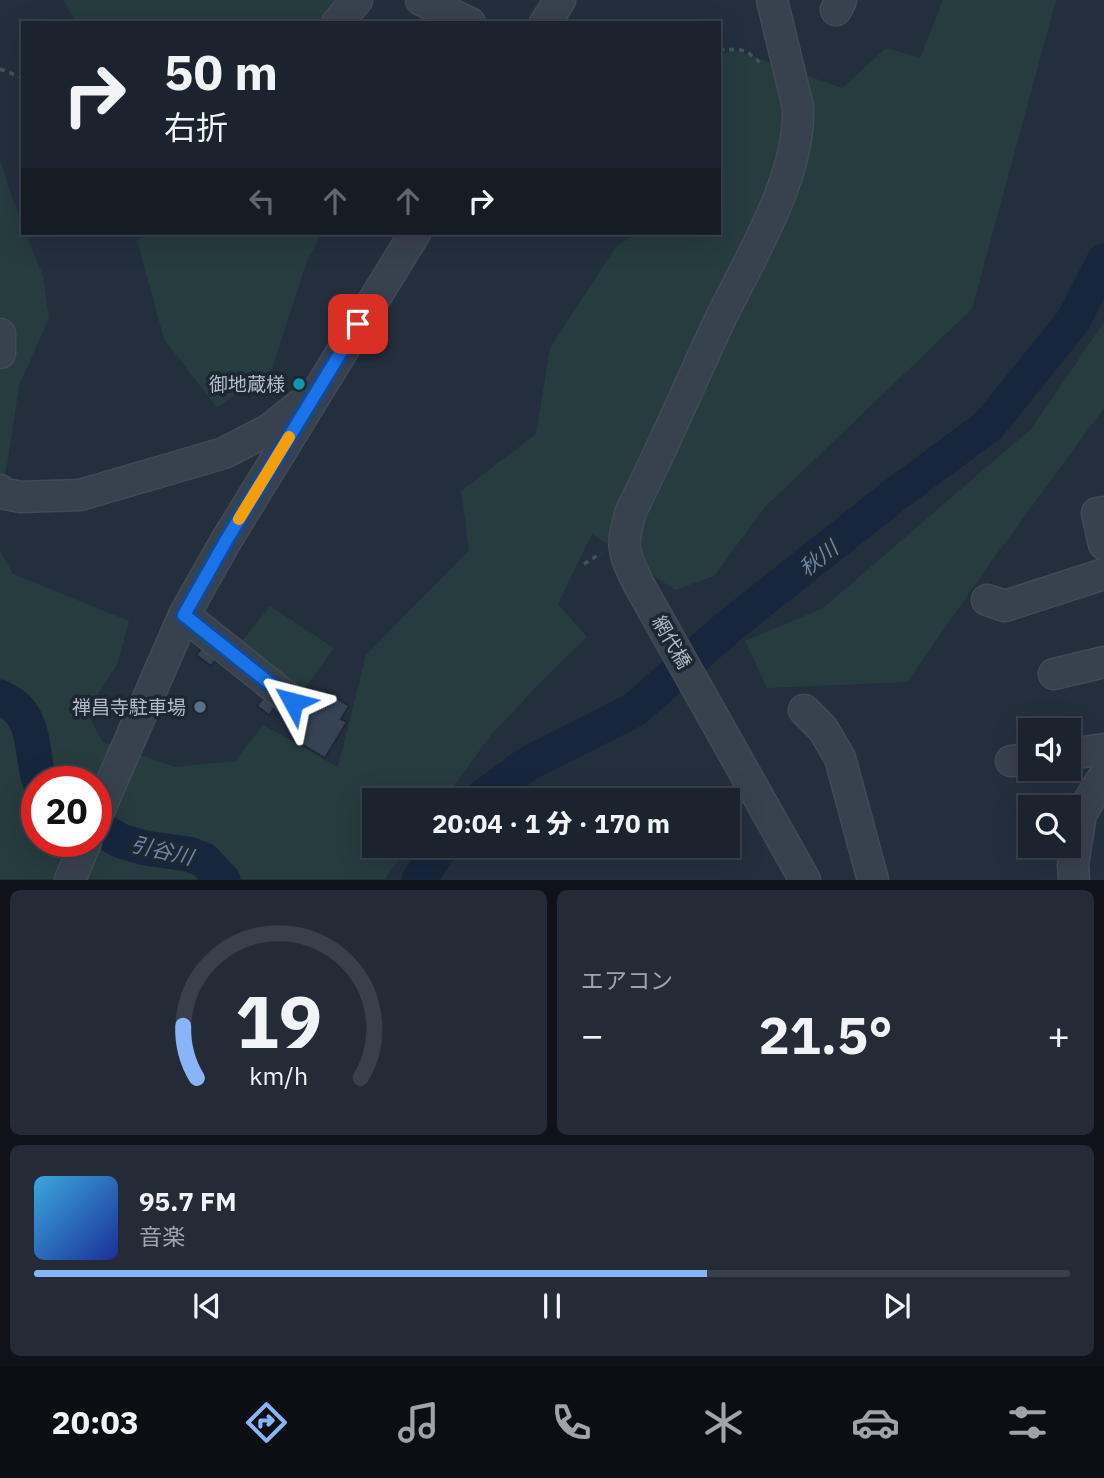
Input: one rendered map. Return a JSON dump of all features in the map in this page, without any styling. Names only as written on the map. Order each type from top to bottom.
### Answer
[{"type":"street","points":[[339,21],[357,0]]},
{"type":"street","points":[[421,0],[466,21]]},
{"type":"street","points":[[546,21],[560,0]]},
{"type":"street","name":"網代橋","points":[[772,0],[795,92],[798,123],[789,168],[761,240],[718,324],[631,511],[623,548],[638,583],[806,880]]},
{"type":"street","points":[[112,780],[184,615],[262,480],[414,235]]},
{"type":"street","points":[[0,334],[0,352]]},
{"type":"street","points":[[0,490],[5,494],[21,497],[80,495],[224,453],[270,429],[316,392]]},
{"type":"street","points":[[224,453],[262,480]]},
{"type":"street","points":[[1104,512],[1097,513],[1104,544]]},
{"type":"street","points":[[987,600],[1005,606],[1104,573]]},
{"type":"street","points":[[184,615],[293,702]]},
{"type":"street","points":[[1054,674],[1104,662]]},
{"type":"street","points":[[804,710],[823,729],[840,758],[873,880]]},
{"type":"street","points":[[1081,752],[1104,749]]},
{"type":"street","points":[[1074,880],[1073,864],[1104,776]]},
{"type":"street","points":[[71,880],[80,857]]},
{"type":"path","points":[[721,50],[739,49],[750,52],[767,70]]},
{"type":"path","points":[[0,69],[21,77]]},
{"type":"green space","points":[[63,0],[343,0],[338,21],[76,21]]},
{"type":"green space","points":[[943,0],[1056,0],[972,309],[765,507],[714,576],[675,590],[592,534],[558,604],[587,637],[490,736],[453,788],[362,788],[362,858],[400,858],[386,879],[0,879],[0,551],[13,574],[129,621],[117,665],[86,712],[103,742],[175,767],[235,761],[263,725],[338,767],[366,655],[469,550],[461,491],[536,434],[550,348],[615,248],[632,235],[721,235],[721,54],[735,50],[842,88],[886,48],[920,58]]},
{"type":"green space","points":[[0,159],[21,220],[21,235],[27,235],[43,276],[49,318],[19,386],[0,496]]},
{"type":"green space","points":[[149,235],[321,235],[307,261],[272,369],[217,408],[164,339],[137,240]]},
{"type":"green space","points":[[1104,322],[1104,408],[907,682],[767,688],[745,641],[823,608],[1032,428]]},
{"type":"green space","points":[[270,606],[334,648],[296,700],[234,651]]},
{"type":"building","points":[[207,641],[221,653],[211,666],[196,655]]},
{"type":"building","points":[[327,692],[349,706],[341,719],[347,722],[325,758],[293,739],[315,704],[319,706]]},
{"type":"building","points":[[266,694],[278,703],[269,715],[257,706]]},
{"type":"waterway","name":"秋川","points":[[495,788],[529,763],[634,710],[727,628],[892,497],[989,425],[1073,321],[1104,261]]},
{"type":"waterway","name":"引谷川","points":[[0,697],[15,706],[27,723],[36,766]]},
{"type":"waterway","name":"引谷川","points":[[112,836],[145,848],[188,854],[204,860],[223,880]]},
{"type":"waterway","name":"秋川","points":[[419,880],[433,858]]},
{"type":"slow traffic","points":[[239,519],[289,437]]},
{"type":"place","name":"御地蔵様","points":[[299,384]]},
{"type":"place","name":"禅昌寺駐車場","points":[[200,707]]},
{"type":"route","points":[[293,702],[184,615],[358,324]]}]
